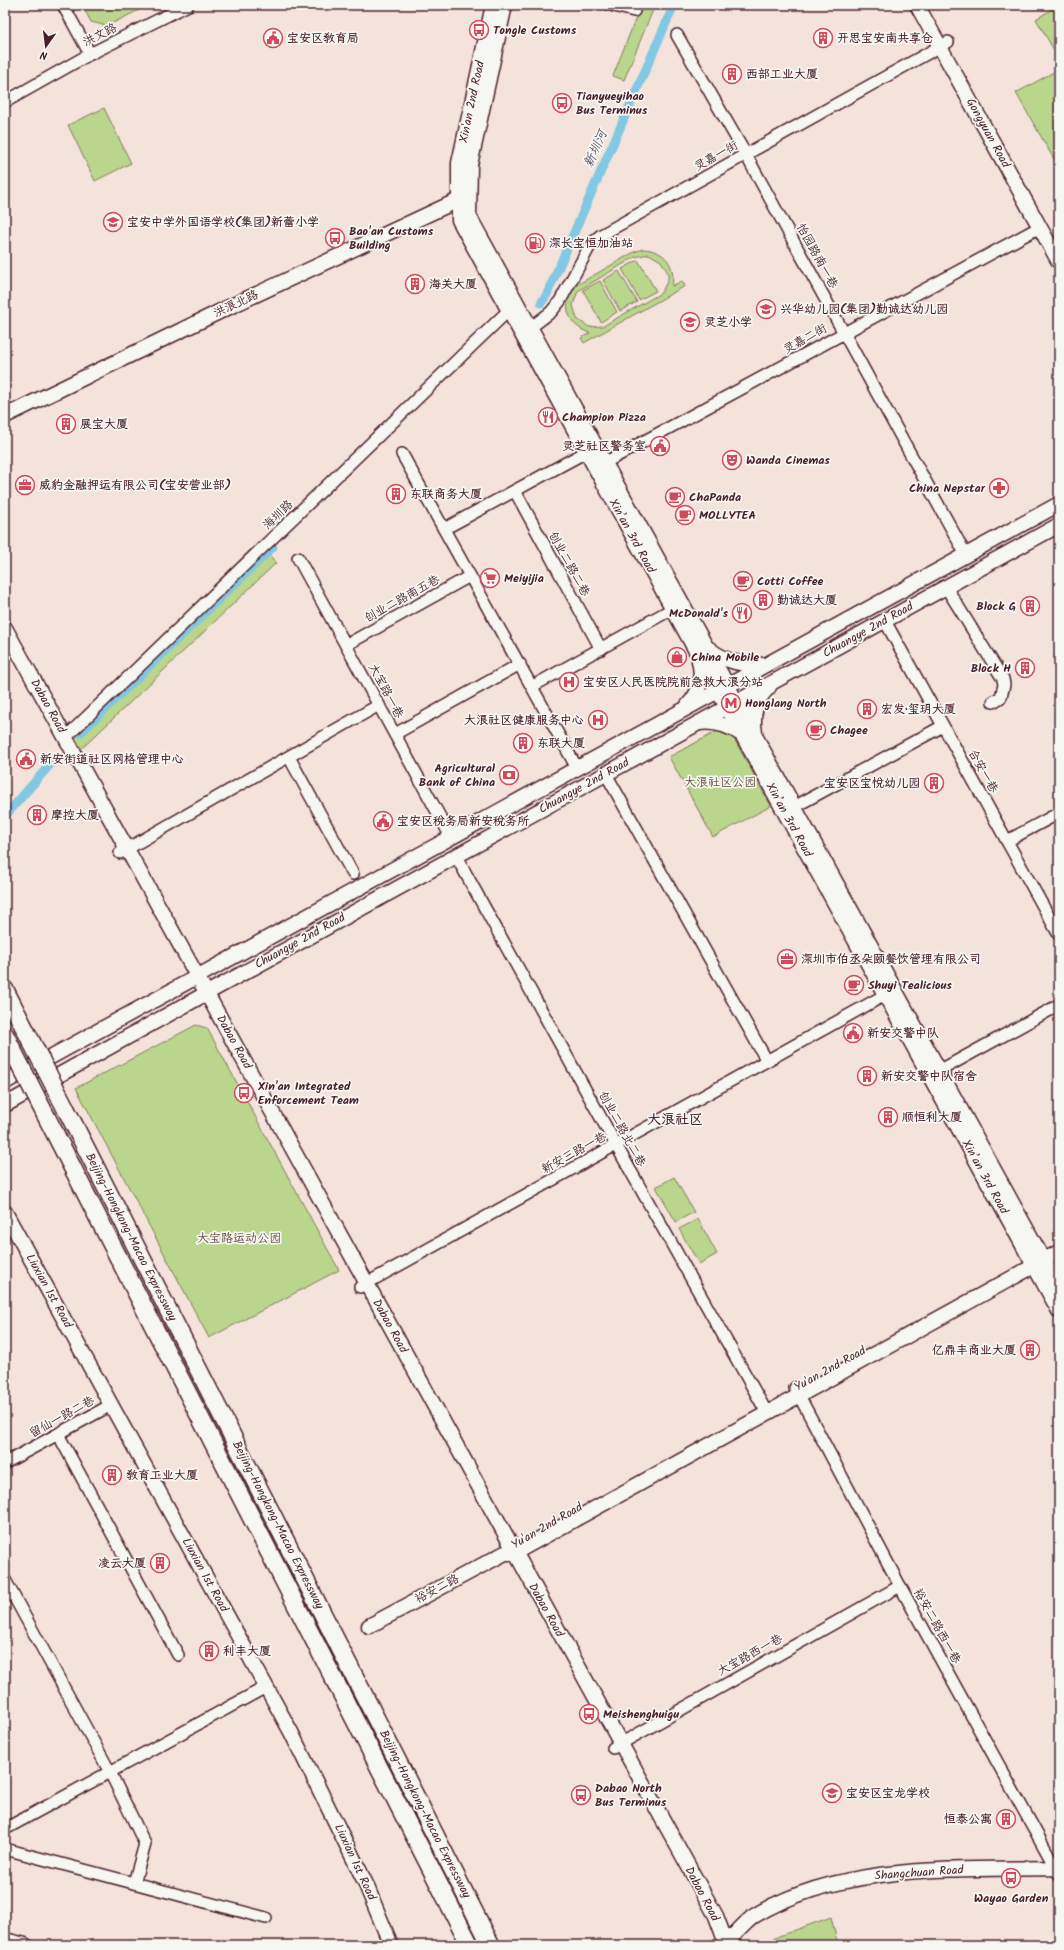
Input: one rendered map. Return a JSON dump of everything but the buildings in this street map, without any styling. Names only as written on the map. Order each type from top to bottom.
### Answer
[{"type":"highway","name":"Beijing-Hongkong-Macao Expressway","points":[[5,990],[491,1945]]},
{"type":"highway","name":"Beijing-Hongkong-Macao Expressway","points":[[9,1042],[470,1945]]},
{"type":"main road","name":"Xin'an 2nd Road","points":[[464,198],[459,163],[493,5]]},
{"type":"main road","name":"Xin'an 2nd Road","points":[[464,198],[505,5]]},
{"type":"main road","name":"Gongyuan Road","points":[[917,5],[944,44],[1059,243]]},
{"type":"main road","name":"Gongyuan Road","points":[[928,5],[944,44],[1059,262]]},
{"type":"main road","name":"Xin’an 3rd Road","points":[[464,198],[459,220],[672,609],[702,651]]},
{"type":"main road","name":"Xin’an 3rd Road","points":[[464,198],[469,216],[604,463],[885,995],[1037,1260],[1059,1288]]},
{"type":"main road","name":"洪浪北路","points":[[5,416],[225,309],[464,198]]},
{"type":"main road","name":"Chuangye 2nd Road","points":[[5,1082],[1059,504]]},
{"type":"main road","name":"Chuangye 2nd Road","points":[[5,1105],[1059,525]]},
{"type":"main road","name":"Dabao Road","points":[[5,628],[124,851]]},
{"type":"main road","name":"Dabao Road","points":[[5,644],[124,851],[194,977],[510,1550],[616,1746],[716,1916],[725,1944]]},
{"type":"main road","points":[[685,708],[697,694],[700,685],[702,651],[733,663],[765,665]]},
{"type":"main road","points":[[697,724],[716,722],[748,735],[760,696],[774,681]]},
{"type":"main road","name":"Xin’an 3rd Road","points":[[748,735],[794,807],[940,1071],[1037,1260],[1059,1311]]},
{"type":"main road","name":"Liuxian 1st Road","points":[[5,1214],[266,1687],[331,1810],[365,1882],[392,1945]]},
{"type":"main road","name":"Yu'an 2nd Road","points":[[1037,1260],[1059,1243]]},
{"type":"main road","name":"Yu'an 2nd Road","points":[[510,1550],[1037,1260],[1059,1252]]},
{"type":"main road","name":"裕安二路","points":[[370,1626],[510,1550]]},
{"type":"main road","name":"Shangchuan Road","points":[[725,1944],[757,1924],[786,1911],[818,1898],[872,1884],[1058,1872]]},
{"type":"main road","points":[[5,1940],[25,1945]]},
{"type":"street","points":[[63,5],[90,54]]},
{"type":"street","name":"洪文路","points":[[5,102],[90,54],[188,5]]},
{"type":"street","points":[[610,5],[634,11]]},
{"type":"street","name":"怡园路南一巷","points":[[677,35],[746,155],[966,555]]},
{"type":"street","name":"灵嘉一街","points":[[530,328],[551,312],[560,301],[592,242],[944,44]]},
{"type":"street","name":"灵嘉二街","points":[[604,463],[1040,227]]},
{"type":"street","name":"海圳路","points":[[65,738],[508,311]]},
{"type":"street","points":[[444,529],[586,452]]},
{"type":"street","points":[[402,454],[533,686],[577,768]]},
{"type":"street","name":"创业二路二巷","points":[[514,491],[601,649]]},
{"type":"street","name":"大宝路一巷","points":[[298,558],[451,837]]},
{"type":"street","name":"创业二路南五巷","points":[[346,645],[470,576]]},
{"type":"street","points":[[946,588],[1003,679],[1004,691],[1001,697],[993,702]]},
{"type":"street","points":[[533,686],[672,609]]},
{"type":"street","name":"合安一巷","points":[[885,621],[1059,935]]},
{"type":"street","points":[[394,734],[520,664]]},
{"type":"street","points":[[124,851],[379,705]]},
{"type":"street","points":[[794,807],[943,726]]},
{"type":"street","points":[[289,757],[354,874]]},
{"type":"street","points":[[606,774],[767,1061]]},
{"type":"street","points":[[1007,841],[1059,813]]},
{"type":"street","name":"创业二路北二巷","points":[[456,856],[765,1410]]},
{"type":"street","name":"新安三路一巷","points":[[363,1285],[885,995]]},
{"type":"street","points":[[940,1071],[1059,1005]]},
{"type":"street","name":"裕安二路西一巷","points":[[797,1392],[900,1586],[1058,1872]]},
{"type":"street","name":"留仙一路二巷","points":[[5,1463],[111,1405]]},
{"type":"street","points":[[58,1434],[178,1655]]},
{"type":"street","points":[[5,1580],[110,1772],[145,1844],[134,1883]]},
{"type":"street","name":"大宝路西一巷","points":[[616,1746],[900,1586]]},
{"type":"street","points":[[5,1829],[266,1687]]},
{"type":"street","points":[[5,1842],[5,1850],[266,1918]]},
{"type":"green space","points":[[82,5],[149,5],[107,26],[91,22]]},
{"type":"green space","points":[[641,5],[655,5],[624,80],[613,76]]},
{"type":"green space","points":[[1059,5],[1059,59],[1036,19]]},
{"type":"green space","points":[[1059,69],[1059,168],[1016,93]]},
{"type":"green space","points":[[104,108],[131,163],[95,181],[68,125]]},
{"type":"green space","points":[[643,249],[651,250],[663,256],[670,265],[673,278],[672,286],[682,281],[685,286],[584,343],[581,338],[590,333],[582,330],[571,320],[568,300],[571,293],[575,286],[634,252]],"holes":[[[649,254],[661,261],[668,273],[668,280],[661,293],[603,326],[589,327],[577,319],[573,305],[578,291],[635,257]]]},
{"type":"green space","points":[[638,260],[656,291],[639,300],[622,269]]},
{"type":"green space","points":[[619,271],[637,302],[620,311],[603,280]]},
{"type":"green space","points":[[600,281],[617,312],[601,322],[583,290]]},
{"type":"green space","points":[[261,545],[276,563],[75,755],[65,738]]},
{"type":"green space","name":"大浪社区公园","points":[[727,726],[771,806],[713,837],[669,757]]},
{"type":"green space","name":"大宝路运动公园","points":[[196,1025],[207,1028],[339,1270],[209,1338],[76,1088]]},
{"type":"green space","points":[[674,1177],[694,1212],[676,1222],[656,1187]]},
{"type":"green space","points":[[698,1219],[717,1254],[699,1264],[679,1229]]},
{"type":"green space","points":[[831,1917],[838,1945],[762,1945],[779,1936]]},
{"type":"waterway","name":"新圳河","points":[[541,303],[547,294],[674,5]]},
{"type":"waterway","points":[[80,733],[273,547]]},
{"type":"waterway","points":[[5,816],[54,760]]},
{"type":"place","name":"Tongle Customs","points":[[479,30]]},
{"type":"place","name":"宝安区教育局","points":[[273,38]]},
{"type":"place","name":"开思宝安南共享仓","points":[[823,38]]},
{"type":"place","name":"西部工业大厦","points":[[732,74]]},
{"type":"place","name":"Tianyueyihao Bus Terminus","points":[[562,103]]},
{"type":"place","name":"宝安中学外国语学校(集团)新蕾小学","points":[[113,222]]},
{"type":"place","name":"Bao'an Customs Building","points":[[335,238]]},
{"type":"place","name":"深长宝恒加油站","points":[[535,243]]},
{"type":"place","name":"海关大厦","points":[[415,284]]},
{"type":"place","name":"兴华幼儿园(集团)勤诚达幼儿园","points":[[766,309]]},
{"type":"place","name":"灵芝小学","points":[[690,322]]},
{"type":"place","name":"Champion Pizza","points":[[548,417]]},
{"type":"place","name":"展宝大厦","points":[[66,424]]},
{"type":"place","name":"灵芝社区警务室","points":[[660,446]]},
{"type":"place","name":"Wanda Cinemas","points":[[732,460]]},
{"type":"place","name":"威豹金融押运有限公司(宝安营业部)","points":[[25,485]]},
{"type":"place","name":"China Nepstar","points":[[999,488]]},
{"type":"place","name":"东联商务大厦","points":[[396,494]]},
{"type":"place","name":"ChaPanda","points":[[675,497]]},
{"type":"place","name":"MOLLYTEA","points":[[685,515]]},
{"type":"place","name":"Meiyijia","points":[[490,578]]},
{"type":"place","name":"Cotti Coffee","points":[[743,581]]},
{"type":"place","name":"勤诚达大厦","points":[[763,600]]},
{"type":"place","name":"Block G","points":[[1030,606]]},
{"type":"place","name":"McDonald's","points":[[742,613]]},
{"type":"place","name":"China Mobile","points":[[677,657]]},
{"type":"place","name":"Block H","points":[[1025,668]]},
{"type":"place","name":"宝安区人民医院院前急救大浪分站","points":[[569,682]]},
{"type":"place","name":"Honglang North","points":[[731,703]]},
{"type":"place","name":"宏发·玺玥大厦","points":[[867,709]]},
{"type":"place","name":"大浪社区健康服务中心","points":[[598,720]]},
{"type":"place","name":"Chagee","points":[[816,730]]},
{"type":"place","name":"东联大厦","points":[[523,743]]},
{"type":"place","name":"新安街道社区网格管理中心","points":[[26,759]]},
{"type":"place","name":"Agricultural Bank of China","points":[[509,775]]},
{"type":"place","name":"宝安区宝悦幼儿园","points":[[934,783]]},
{"type":"place","name":"摩控大厦","points":[[37,815]]},
{"type":"place","name":"宝安区税务局新安税务所","points":[[383,821]]},
{"type":"place","name":"深圳市伯丞朵颐餐饮管理有限公司","points":[[787,959]]},
{"type":"place","name":"Shuyi Tealicious","points":[[854,985]]},
{"type":"place","name":"新安交警中队","points":[[853,1033]]},
{"type":"place","name":"新安交警中队宿舍","points":[[867,1076]]},
{"type":"place","name":"Xin'an Integrated Enforcement Team","points":[[244,1093]]},
{"type":"place","name":"顺恒利大厦","points":[[888,1117]]},
{"type":"place","name":"亿鼎丰商业大厦","points":[[1030,1350]]},
{"type":"place","name":"教育工业大厦","points":[[112,1475]]},
{"type":"place","name":"凌云大厦","points":[[160,1563]]},
{"type":"place","name":"利丰大厦","points":[[209,1651]]},
{"type":"place","name":"Meishenghuigu","points":[[589,1714]]},
{"type":"place","name":"宝安区宝龙学校","points":[[832,1793]]},
{"type":"place","name":"Dabao North Bus Terminus","points":[[581,1795]]},
{"type":"place","name":"恒泰公寓","points":[[1006,1819]]},
{"type":"place","name":"Wayao Garden","points":[[1011,1878]]},
{"type":"district","name":"大浪社区","points":[[675,1120]]}]
